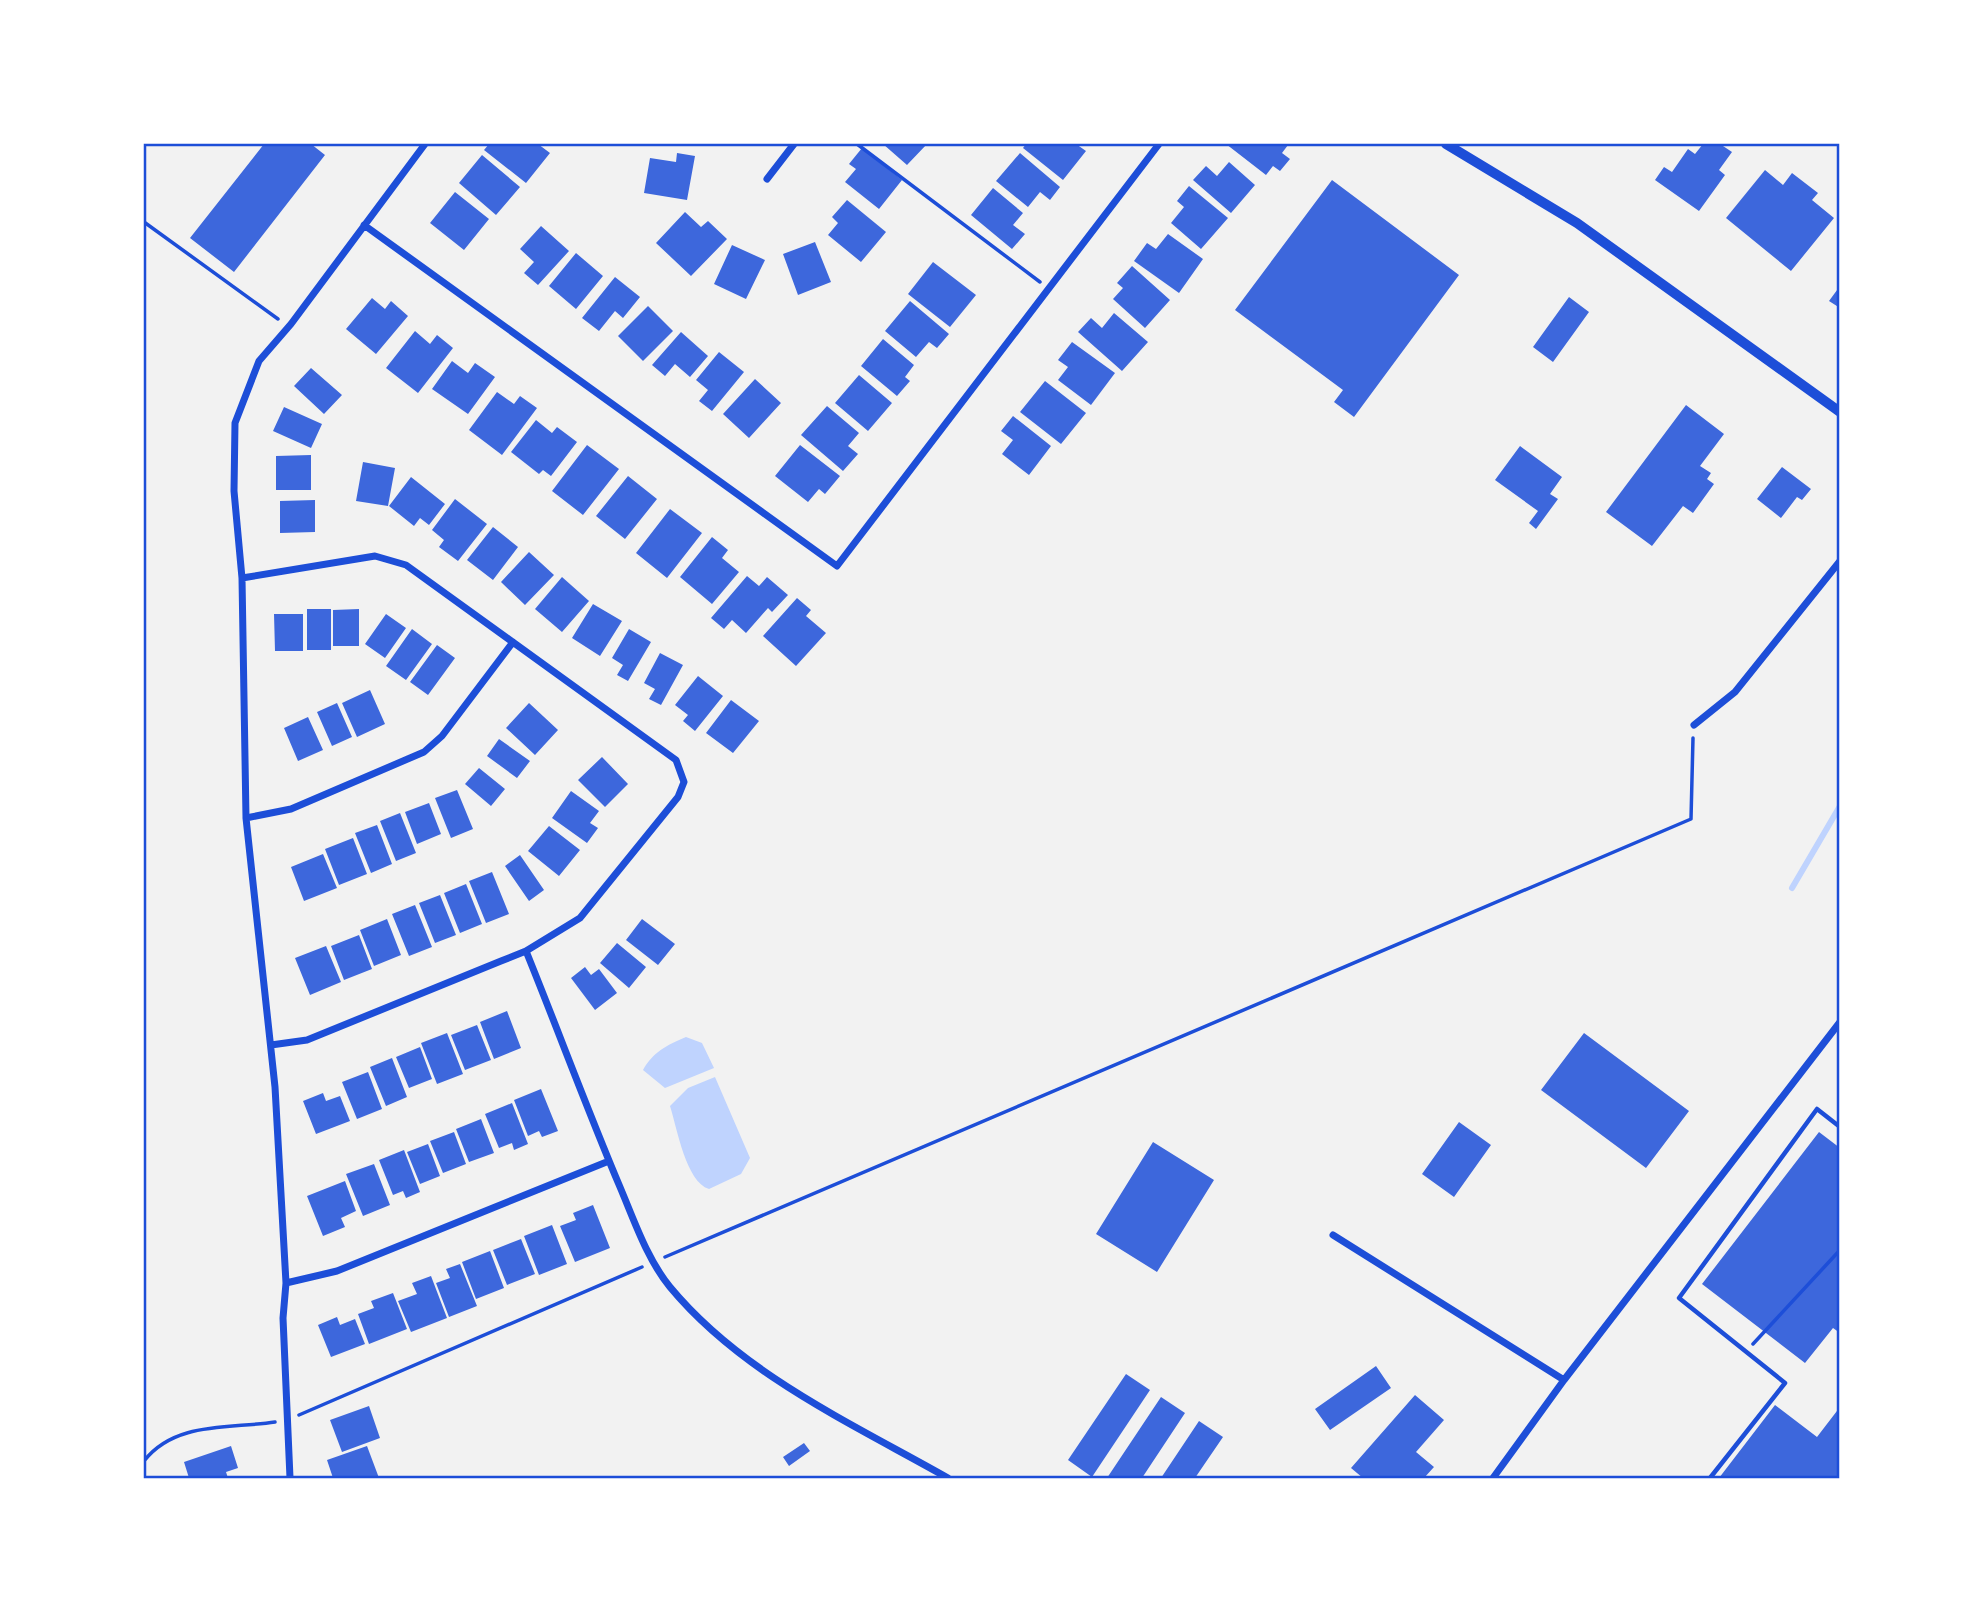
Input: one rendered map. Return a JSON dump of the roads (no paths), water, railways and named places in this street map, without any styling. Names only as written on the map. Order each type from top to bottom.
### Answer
[{"type":"street","points":[[290,1479],[284,1318],[286,1283],[271,1045],[246,818],[242,578],[234,491],[235,423],[259,361],[291,324],[425,144]]},
{"type":"street","points":[[767,179],[794,144]]},
{"type":"street","points":[[364,225],[837,566],[1159,144]]},
{"type":"street","points":[[1446,144],[1577,223],[1839,412]]},
{"type":"street","points":[[242,578],[375,556],[406,565],[676,760],[684,782],[678,797],[580,918],[526,951],[307,1040],[271,1045]]},
{"type":"street","points":[[1694,725],[1735,692],[1839,561]]},
{"type":"street","points":[[246,818],[291,809],[424,752],[442,736],[513,642]]},
{"type":"street","points":[[526,951],[609,1161],[654,1262],[668,1285],[700,1319],[759,1369],[948,1479]]},
{"type":"street","points":[[1493,1479],[1564,1380],[1839,1022]]},
{"type":"street","points":[[286,1283],[337,1271],[609,1161]]},
{"type":"street","points":[[1333,1235],[1564,1380]]},
{"type":"lane","points":[[1710,1479],[1785,1383],[1679,1298],[1817,1110],[1839,1127]]},
{"type":"water","points":[[686,1037],[702,1043],[714,1068],[665,1088],[643,1070],[661,1050]]},
{"type":"water","points":[[715,1077],[750,1158],[741,1174],[709,1189],[694,1176],[688,1165],[670,1106],[688,1088]]},
{"type":"waterway","points":[[1792,888],[1840,806]]}]
